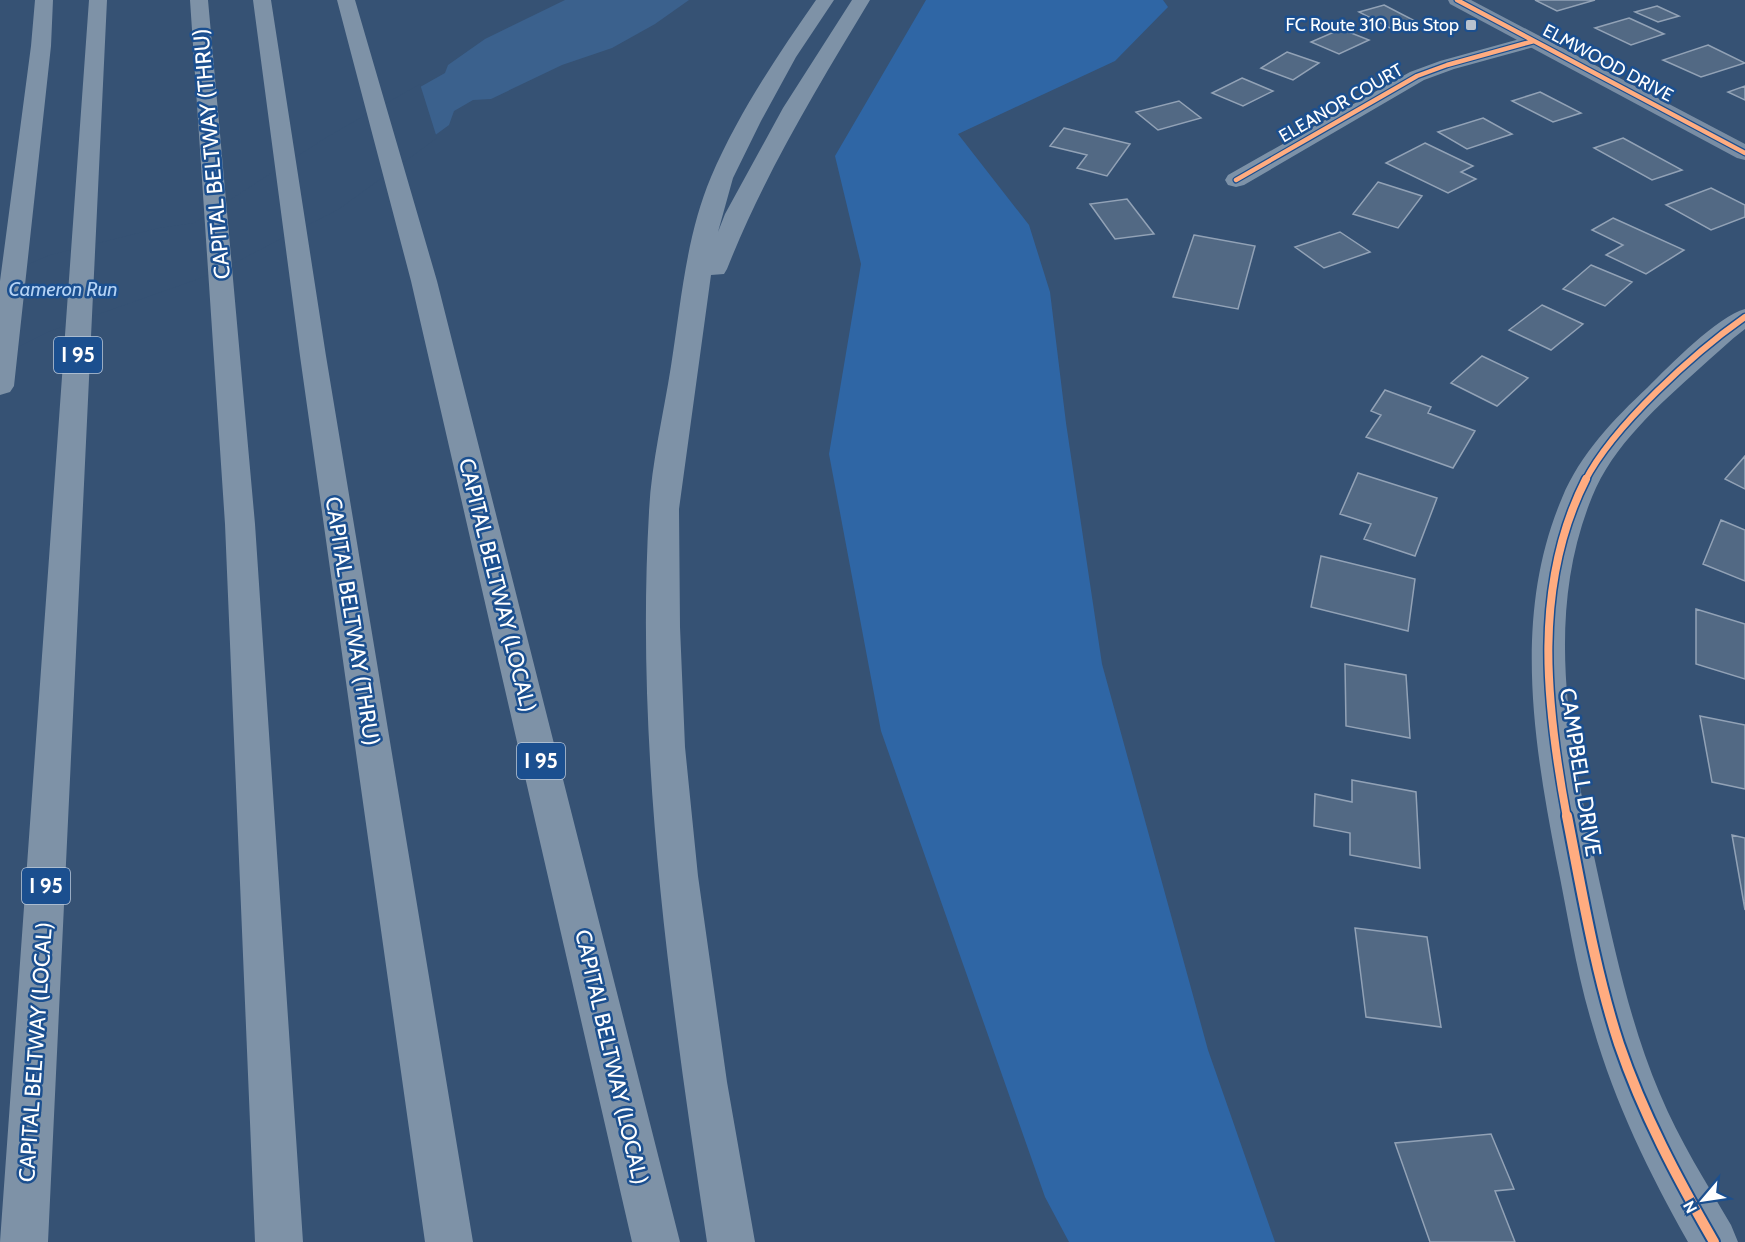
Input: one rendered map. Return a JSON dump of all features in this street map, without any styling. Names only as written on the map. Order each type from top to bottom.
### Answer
[{"type":"highway","points":[[0,386],[41,46],[44,0]]},
{"type":"highway","name":"CAPITAL BELTWAY (LOCAL)","points":[[24,1242],[98,0]]},
{"type":"highway","name":"CAPITAL BELTWAY (THRU)","points":[[199,0],[241,536],[279,1242]]},
{"type":"highway","name":"CAPITAL BELTWAY (THRU)","points":[[262,0],[313,356],[449,1242]]},
{"type":"highway","name":"CAPITAL BELTWAY (LOCAL)","points":[[346,0],[424,281],[656,1242]]},
{"type":"highway","points":[[731,1242],[705,1082],[678,876],[667,747],[663,627],[664,509],[692,330],[703,241],[722,178],[750,121],[786,57],[825,0]]},
{"type":"highway","points":[[692,330],[737,214],[794,108],[861,0]]},
{"type":"street","name":"ELMWOOD DRIVE","points":[[1457,0],[1745,153]]},
{"type":"street","name":"ELEANOR COURT","points":[[1236,180],[1417,76],[1447,64],[1534,41]]},
{"type":"street","name":"CAMPBELL DRIVE","points":[[1714,1242],[1660,1144],[1620,1046],[1601,981],[1559,780],[1548,702],[1547,625],[1557,552],[1577,495],[1605,447],[1728,329],[1745,317]]},
{"type":"shaded area","points":[[565,0],[689,0],[655,24],[612,48],[562,65],[491,99],[473,100],[454,111],[449,125],[337,207],[195,225],[328,139],[445,73],[448,65],[485,39]]},
{"type":"shaded area","points":[[926,0],[1163,0],[1168,7],[1115,61],[958,134],[1029,225],[1050,292],[1066,423],[1102,664],[1208,1050],[1275,1242],[1069,1242],[1045,1197],[881,731],[829,454],[861,264],[835,156]]},
{"type":"pier","name":"Cameron Run","points":[[420,84],[437,138],[339,209],[215,273],[48,332],[0,356],[0,276],[50,255],[159,228],[194,223],[327,137]]},
{"type":"building","points":[[1535,0],[1595,0],[1557,11]]},
{"type":"building","points":[[1384,5],[1417,22],[1392,29],[1359,12]]},
{"type":"building","points":[[1657,6],[1679,16],[1658,22],[1635,12]]},
{"type":"building","points":[[1629,18],[1664,34],[1631,45],[1595,28]]},
{"type":"building","points":[[1341,29],[1369,40],[1339,54],[1311,42]]},
{"type":"building","points":[[1708,45],[1745,63],[1701,77],[1663,60]]},
{"type":"building","points":[[1287,52],[1319,63],[1293,80],[1261,68]]},
{"type":"building","points":[[1242,78],[1273,91],[1243,106],[1212,93]]},
{"type":"building","points":[[1745,86],[1745,100],[1728,92]]},
{"type":"building","points":[[1540,92],[1581,113],[1553,122],[1512,101]]},
{"type":"building","points":[[1179,101],[1201,118],[1158,130],[1136,112]]},
{"type":"building","points":[[1483,118],[1512,134],[1467,149],[1438,132]]},
{"type":"building","points":[[1064,128],[1130,144],[1107,176],[1077,168],[1087,155],[1050,146]]},
{"type":"building","points":[[1623,138],[1682,170],[1652,180],[1594,148]]},
{"type":"building","points":[[1425,143],[1473,166],[1461,172],[1476,179],[1448,193],[1386,163]]},
{"type":"building","points":[[1378,182],[1422,196],[1398,228],[1353,214]]},
{"type":"building","points":[[1711,188],[1745,205],[1745,217],[1711,230],[1666,205]]},
{"type":"building","points":[[1127,199],[1154,234],[1115,239],[1090,204]]},
{"type":"building","points":[[1613,218],[1684,250],[1646,274],[1606,255],[1623,245],[1592,230]]},
{"type":"building","points":[[1340,232],[1370,252],[1324,268],[1295,247]]},
{"type":"building","points":[[1194,235],[1255,246],[1238,309],[1173,297]]},
{"type":"building","points":[[1591,265],[1632,282],[1605,306],[1563,289]]},
{"type":"building","points":[[1542,305],[1583,324],[1551,350],[1509,330]]},
{"type":"building","points":[[1482,356],[1528,378],[1497,406],[1451,383]]},
{"type":"building","points":[[1385,390],[1431,407],[1428,413],[1475,431],[1453,468],[1366,437],[1381,415],[1371,411]]},
{"type":"building","points":[[1745,456],[1745,489],[1725,479]]},
{"type":"building","points":[[1358,473],[1437,498],[1415,556],[1364,539],[1371,524],[1340,514]]},
{"type":"building","points":[[1721,520],[1745,530],[1745,581],[1703,564]]},
{"type":"building","points":[[1321,556],[1415,579],[1408,631],[1311,607]]},
{"type":"building","points":[[1696,609],[1745,624],[1745,679],[1696,664]]},
{"type":"building","points":[[1345,664],[1406,675],[1410,738],[1346,726]]},
{"type":"building","points":[[1700,716],[1745,725],[1745,789],[1712,782]]},
{"type":"building","points":[[1352,780],[1416,792],[1420,868],[1350,855],[1350,833],[1314,826],[1315,794],[1352,802]]},
{"type":"building","points":[[1732,835],[1745,838],[1745,910]]},
{"type":"building","points":[[1355,928],[1427,937],[1441,1027],[1366,1017]]},
{"type":"building","points":[[1491,1134],[1514,1189],[1495,1191],[1515,1242],[1430,1242],[1395,1143]]},
{"type":"cycle path","points":[[1457,0],[1745,153]]},
{"type":"cycle path","points":[[1236,180],[1417,76],[1447,65],[1534,41]]},
{"type":"cycle path","points":[[1714,1242],[1654,1133],[1608,1006],[1593,945],[1562,787],[1549,689],[1548,641],[1551,592],[1561,544],[1577,497],[1589,473],[1605,450],[1643,406],[1728,329],[1745,317]]},
{"type":"place","name":"FC Route 310 Bus Stop","points":[[1471,25]]}]
